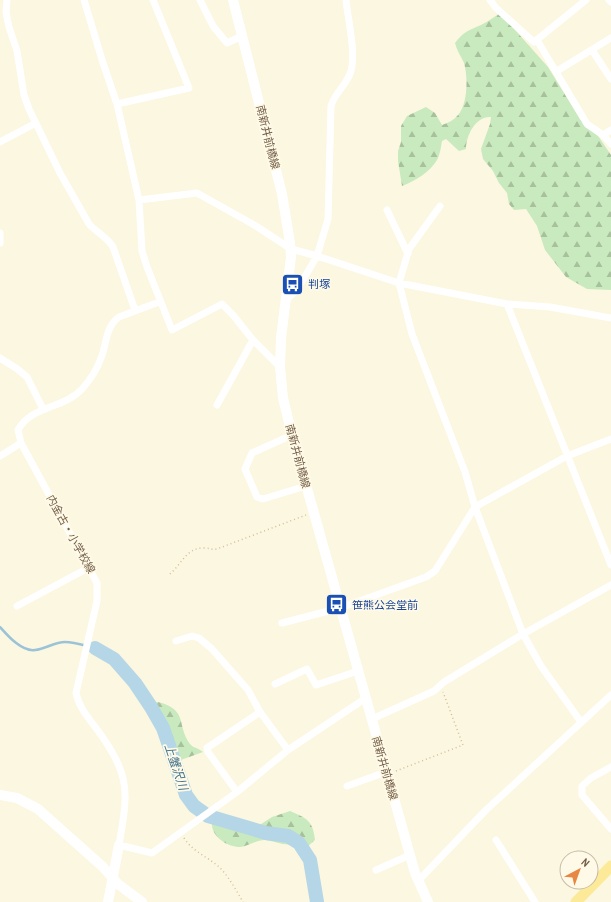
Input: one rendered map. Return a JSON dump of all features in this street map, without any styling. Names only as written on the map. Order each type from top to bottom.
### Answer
[{"type":"main road","name":"南新井前橋線","points":[[233,0],[280,187],[291,249],[280,367],[284,398],[292,435],[313,512],[410,854],[418,881],[428,902]]},
{"type":"main road","points":[[0,795],[17,798],[38,809],[113,877],[118,884],[142,902]]},
{"type":"main road","name":"内金古・小学校線","points":[[108,902],[119,845]]},
{"type":"main road","points":[[576,902],[611,866]]},
{"type":"street","points":[[7,0],[6,12],[17,52],[24,95],[60,173],[89,224],[95,231],[110,241],[136,310]]},
{"type":"street","points":[[84,0],[102,63],[117,104],[139,200],[142,251],[159,302],[172,330],[222,304],[237,318],[253,340],[280,367]]},
{"type":"street","points":[[117,104],[189,88],[153,0]]},
{"type":"street","points":[[200,0],[213,26],[227,43],[242,36]]},
{"type":"street","points":[[286,300],[297,290],[317,256],[328,219],[331,106],[334,95],[345,84],[348,78],[352,58],[346,0]]},
{"type":"street","points":[[490,0],[496,8],[534,42],[586,0]]},
{"type":"street","points":[[557,71],[611,38]]},
{"type":"street","points":[[537,40],[557,71],[587,124],[603,135],[611,144]]},
{"type":"street","points":[[592,50],[611,80]]},
{"type":"street","points":[[0,142],[36,123]]},
{"type":"street","points":[[603,135],[611,130]]},
{"type":"street","points":[[139,200],[197,193],[256,226],[291,249],[317,256],[398,283],[507,304],[550,307],[611,318]]},
{"type":"street","points":[[440,206],[408,254],[398,283],[412,334],[523,634],[541,666],[581,722]]},
{"type":"street","points":[[387,210],[408,254]]},
{"type":"street","points":[[0,233],[0,243]]},
{"type":"street","points":[[0,456],[21,443],[18,430],[21,425],[43,408],[61,403],[80,391],[96,371],[101,359],[108,331],[113,321],[136,310],[159,302]]},
{"type":"street","points":[[507,304],[611,565]]},
{"type":"street","points":[[217,405],[253,340]]},
{"type":"street","points":[[0,358],[27,377],[43,408]]},
{"type":"street","points":[[292,435],[252,453],[245,469],[257,497],[263,499],[306,486]]},
{"type":"street","points":[[282,623],[340,608],[426,576],[435,571],[475,507],[567,456],[611,439]]},
{"type":"street","name":"内金古・小学校線","points":[[21,443],[90,567],[97,583],[98,594],[76,693],[78,703],[115,755],[122,771],[125,784],[126,802],[119,845]]},
{"type":"street","points":[[17,606],[90,567]]},
{"type":"street","points":[[372,719],[434,691],[441,685],[523,634],[611,585]]},
{"type":"street","points":[[176,641],[192,636],[199,638],[208,646],[248,690],[260,712],[288,750]]},
{"type":"street","points":[[275,684],[307,669],[316,685],[358,671]]},
{"type":"street","points":[[418,881],[486,810],[611,695]]},
{"type":"street","points":[[119,845],[152,853],[237,792],[288,750],[366,698]]},
{"type":"street","points":[[237,792],[208,752],[207,748],[260,712]]},
{"type":"street","points":[[611,767],[591,778],[582,786],[582,795],[611,829]]},
{"type":"street","points":[[347,786],[387,773]]},
{"type":"street","points":[[496,840],[535,902]]},
{"type":"street","points":[[376,870],[410,854]]},
{"type":"path","points":[[170,574],[177,568],[189,552],[204,547],[217,550],[313,512]]},
{"type":"path","points":[[387,773],[462,745],[441,685]]},
{"type":"path","points":[[181,833],[194,850],[218,866],[233,886],[242,902]]},
{"type":"green space","points":[[500,13],[548,67],[580,119],[592,127],[611,155],[611,290],[587,289],[566,277],[545,250],[537,226],[526,209],[514,210],[509,204],[507,193],[499,183],[493,171],[483,159],[481,149],[491,117],[476,123],[470,132],[466,149],[459,151],[446,139],[442,141],[439,156],[434,164],[422,176],[402,186],[398,161],[398,151],[401,142],[401,126],[407,116],[426,107],[435,113],[442,125],[451,121],[458,115],[464,104],[466,75],[464,63],[455,43],[466,32],[483,24]]},
{"type":"green space","points":[[158,702],[168,705],[174,709],[178,714],[183,731],[190,744],[203,752],[178,761],[171,736],[154,703]]},
{"type":"green space","points":[[290,811],[308,821],[312,828],[315,840],[307,847],[302,841],[291,833],[258,826],[272,817]]},
{"type":"green space","points":[[212,823],[258,835],[287,840],[293,844],[283,844],[265,840],[235,847],[225,843],[217,836],[212,828]]},
{"type":"waterway","points":[[0,627],[16,643],[25,649],[35,650],[65,642],[77,643],[95,648]]},
{"type":"waterway","name":"上蟹沢川","points":[[95,648],[114,659],[135,683],[151,707],[163,728],[186,795],[194,806],[208,816],[266,833],[288,836],[299,843],[310,860],[317,902]]},
{"type":"place","name":"判塚","points":[[293,284]]},
{"type":"place","name":"笹熊公会堂前","points":[[337,605]]}]
